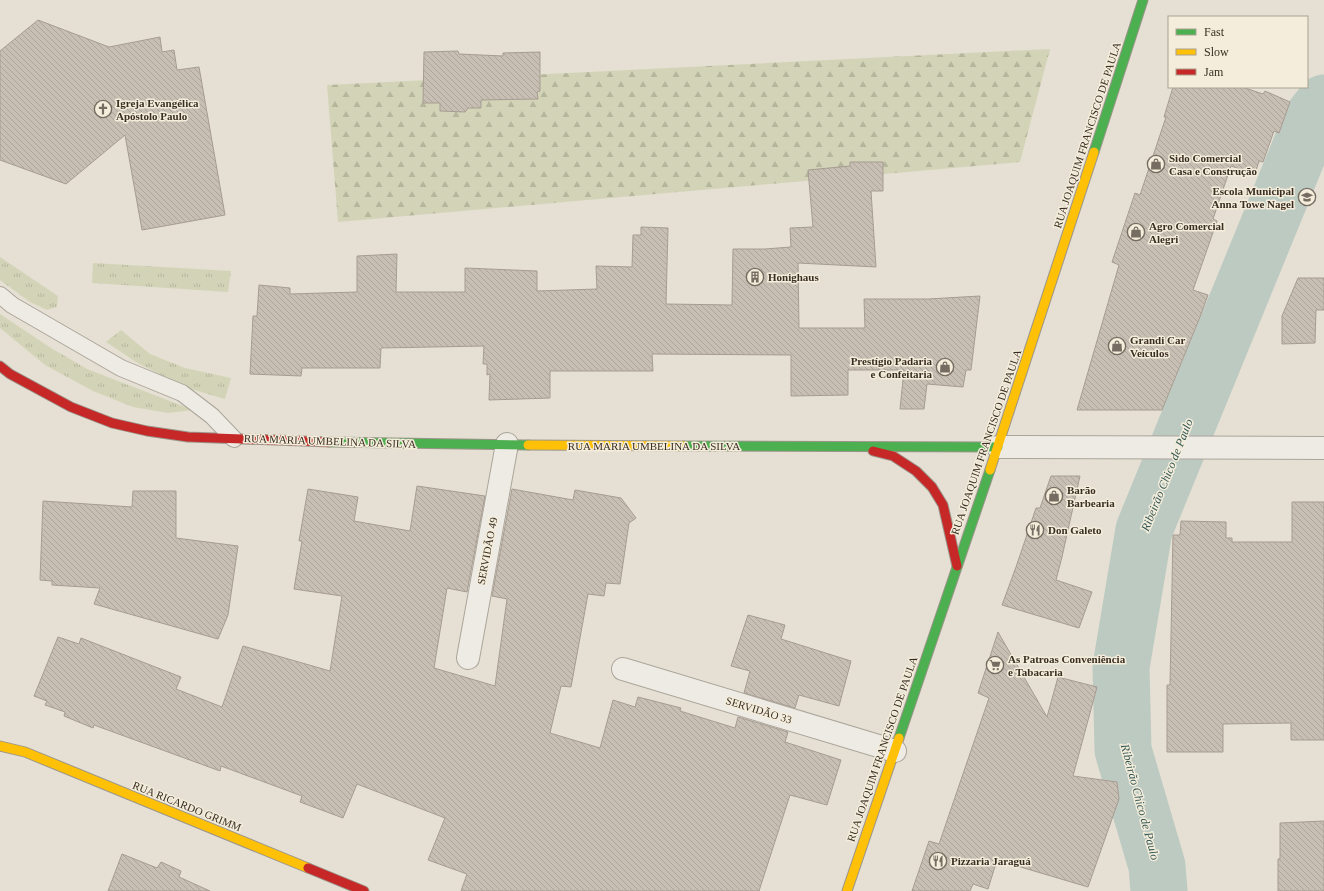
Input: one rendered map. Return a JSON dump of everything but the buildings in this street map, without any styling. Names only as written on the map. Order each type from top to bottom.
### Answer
[{"type":"main road","name":"RUA JOAQUIM FRANCISCO DE PAULA","points":[[847,891],[998,447],[1084,186],[1143,0]]},
{"type":"main road","name":"RUA MARIA UMBELINA DA SILVA","points":[[0,366],[10,374],[71,407],[112,423],[148,431],[188,437],[360,443],[998,447]]},
{"type":"main road","points":[[855,446],[893,456],[916,471],[932,488],[942,505],[957,567]]},
{"type":"main road","name":"RUA RICARDO GRIMM","points":[[0,746],[25,752],[364,891]]},
{"type":"street","name":"SERVIDÃO 49","points":[[468,658],[507,444]]},
{"type":"street","name":"RUA MARIA UMBELINA DA SILVA","points":[[998,447],[1324,448]]},
{"type":"street","name":"SERVIDÃO 33","points":[[623,669],[895,751]]},
{"type":"lane","points":[[0,296],[12,305],[121,368],[182,393],[212,416],[234,439]]},
{"type":"green space","points":[[1050,49],[1020,162],[338,222],[327,85]]},
{"type":"green space","points":[[0,257],[58,296],[57,307],[47,310],[30,302],[0,280]]},
{"type":"green space","points":[[93,263],[231,271],[228,292],[92,283]]},
{"type":"green space","points":[[0,314],[51,348],[87,369],[193,410],[168,413],[133,407],[93,391],[45,365],[0,328]]},
{"type":"green space","points":[[121,330],[150,354],[185,368],[231,378],[225,399],[184,387],[136,362],[106,342]]},
{"type":"waterway","name":"Ribeirão Chico de Paulo","points":[[1159,891],[1157,866],[1123,750],[1121,667],[1144,530],[1313,117],[1324,103]]},
{"type":"traffic: fast","points":[[1094,152],[1143,0]]},
{"type":"traffic: fast","points":[[329,442],[528,445]]},
{"type":"traffic: fast","points":[[684,446],[998,447]]},
{"type":"traffic: fast","points":[[899,738],[990,470]]},
{"type":"traffic: slow","points":[[990,470],[1094,152]]},
{"type":"traffic: slow","points":[[528,445],[684,446]]},
{"type":"traffic: slow","points":[[847,891],[899,738]]},
{"type":"traffic: slow","points":[[0,746],[25,752],[308,868]]},
{"type":"traffic: jam","points":[[0,366],[10,374],[71,407],[112,423],[147,431],[188,437],[329,442]]},
{"type":"traffic: jam","points":[[873,451],[893,456],[916,471],[932,487],[943,505],[957,566]]},
{"type":"traffic: jam","points":[[308,868],[364,891]]},
{"type":"place","name":"Igreja Evangélica Apóstolo Paulo","points":[[103,109]]},
{"type":"place","name":"Sido Comercial Casa e Construção","points":[[1156,164]]},
{"type":"place","name":"Escola Municipal Anna Towe Nagel","points":[[1307,197]]},
{"type":"place","name":"Agro Comercial Alegri","points":[[1136,232]]},
{"type":"place","name":"Honighaus","points":[[755,277]]},
{"type":"place","name":"Grandi Car Veículos","points":[[1117,346]]},
{"type":"place","name":"Prestígio Padaria e Confeitaria","points":[[945,367]]},
{"type":"place","name":"Barão Barbearia","points":[[1054,496]]},
{"type":"place","name":"Don Galeto","points":[[1035,530]]},
{"type":"place","name":"As Patroas Conveniência e Tabacaria","points":[[995,665]]},
{"type":"place","name":"Pizzaria Jaraguá","points":[[938,861]]}]
